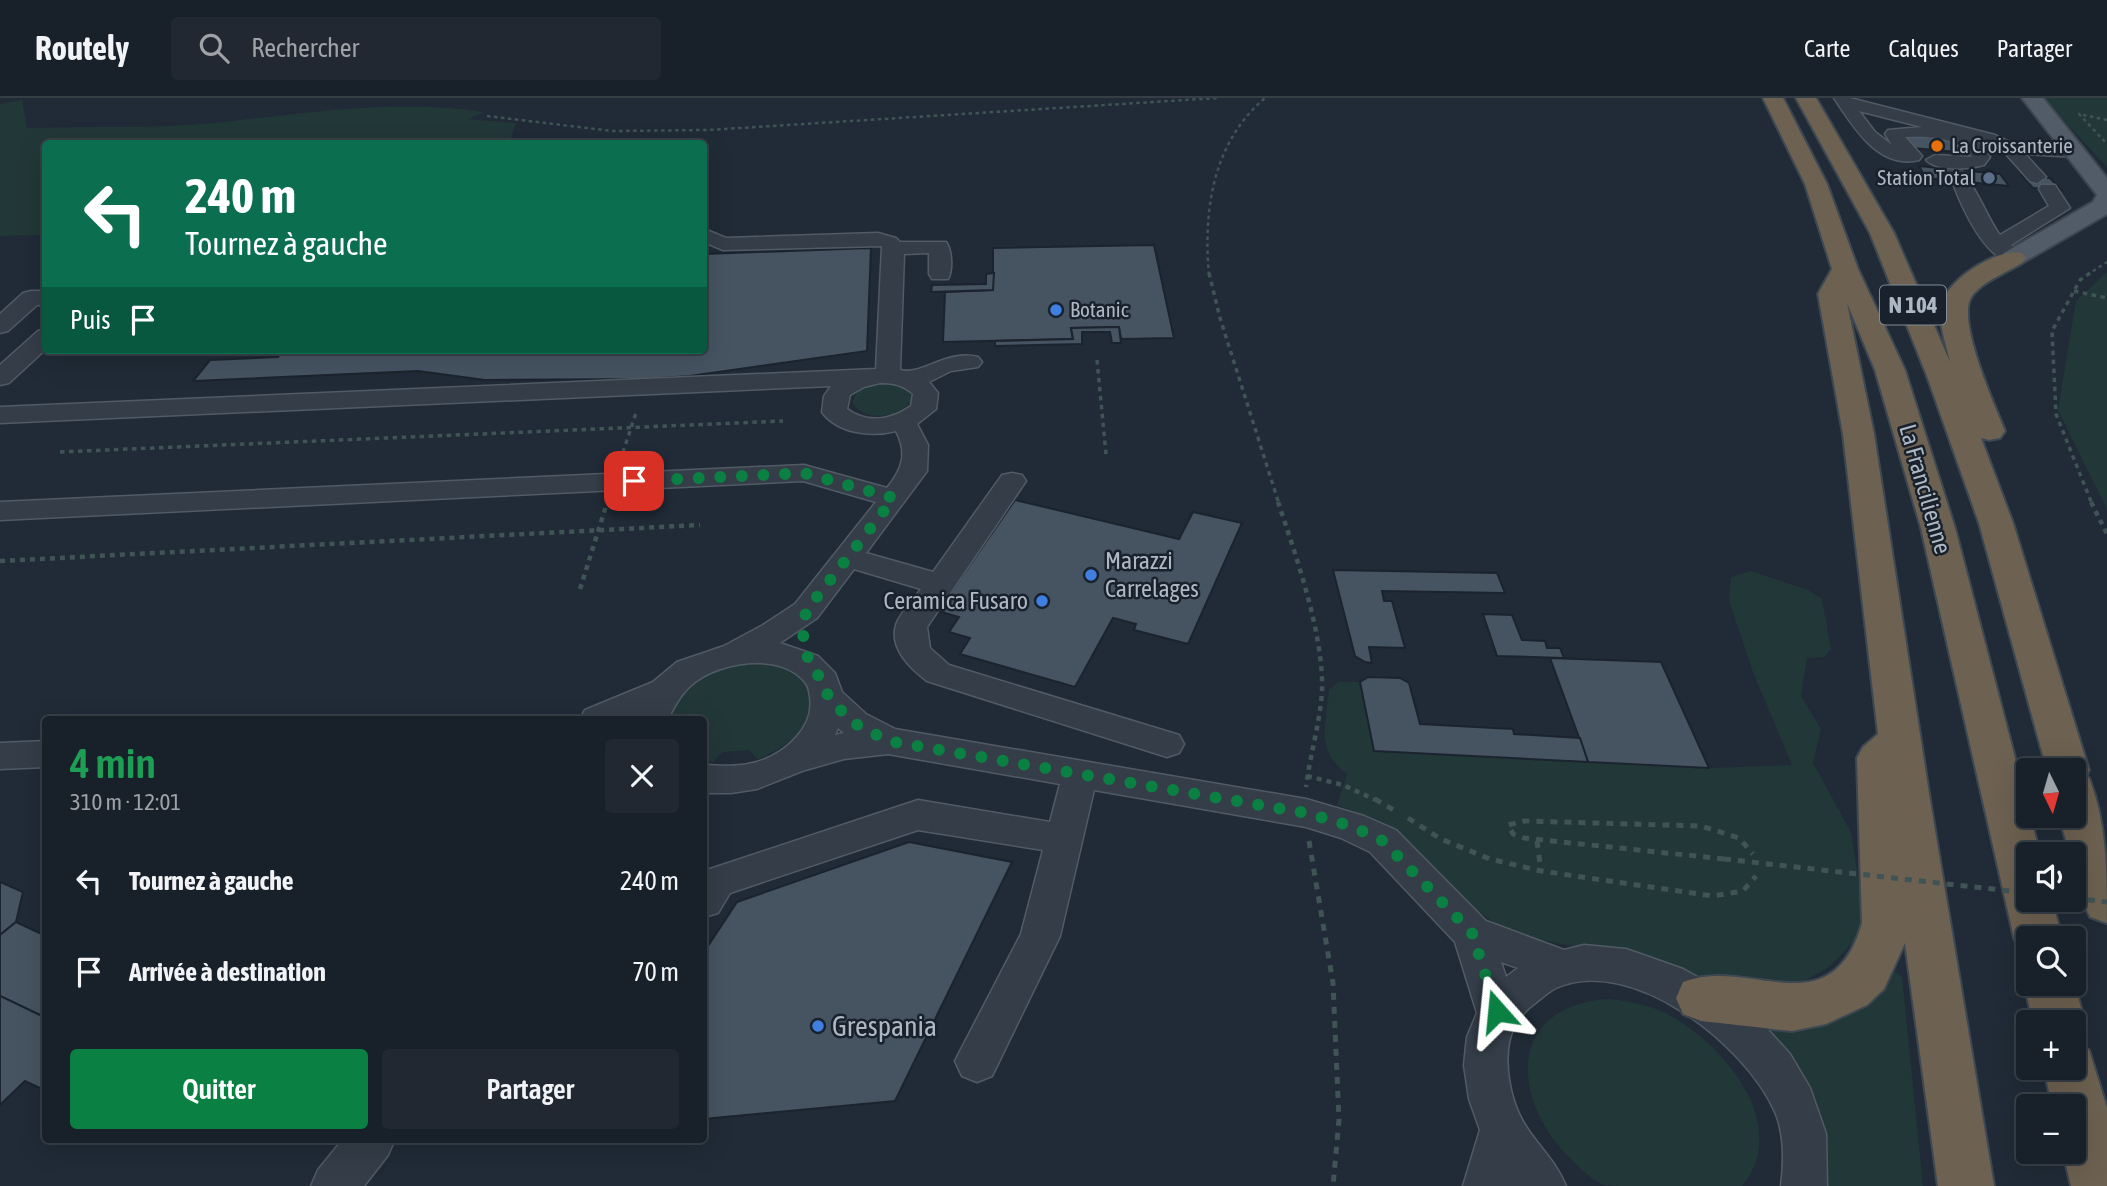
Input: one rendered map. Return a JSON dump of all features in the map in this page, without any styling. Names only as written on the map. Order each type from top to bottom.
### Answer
[{"type":"highway","name":"La Francilienne","points":[[1773,98],[1816,184],[1845,269],[1890,370],[1938,528],[2016,847]]},
{"type":"highway","name":"La Francilienne","points":[[1805,98],[1838,149],[1882,233],[1942,376],[1996,523],[2065,758]]},
{"type":"highway","points":[[1996,523],[2015,511],[1953,322],[1954,302],[1964,288],[2005,251]]},
{"type":"highway","points":[[1845,269],[1831,294],[1851,395],[1966,1186]]},
{"type":"highway","points":[[1701,999],[1792,1008],[1826,1001],[1849,989],[1866,973],[1878,952],[1886,923],[1878,758],[1899,738]]},
{"type":"highway","points":[[2085,828],[2107,902]]},
{"type":"highway","points":[[2073,1080],[2099,1186]]},
{"type":"main road","points":[[2005,251],[2105,205],[2107,195],[2032,98]]},
{"type":"street","points":[[1844,100],[1989,139],[2011,149],[2042,183],[2060,208],[2005,251],[1978,222],[1949,170],[1905,152],[1894,134],[1907,132],[1952,136],[1970,143],[1980,157],[1978,161],[1949,170]]},
{"type":"street","points":[[1844,100],[1876,145],[1895,153],[1913,156]]},
{"type":"street","points":[[2011,149],[2037,148],[2076,152]]},
{"type":"street","points":[[707,236],[723,244],[878,239],[890,243],[894,248],[891,378]]},
{"type":"street","points":[[894,248],[939,246],[940,274]]},
{"type":"street","points":[[0,296],[38,298]]},
{"type":"street","points":[[0,326],[38,298]]},
{"type":"street","points":[[0,379],[42,339]]},
{"type":"street","points":[[0,415],[891,378],[926,393],[923,409],[903,422],[871,427],[855,424],[835,412],[833,403],[836,394],[857,380],[891,378],[970,362]]},
{"type":"street","points":[[610,716],[657,705],[693,668],[774,633],[806,611],[914,471],[919,451],[903,422]]},
{"type":"street","points":[[0,511],[804,473],[894,498]]},
{"type":"street","points":[[1012,481],[911,625],[911,643],[919,660],[938,673],[1167,744]]},
{"type":"street","points":[[848,557],[940,584]]},
{"type":"street","points":[[806,611],[803,639],[810,666]]},
{"type":"street","points":[[730,653],[760,651],[787,655],[810,666],[823,681],[829,699],[827,720],[815,740],[795,759]]},
{"type":"street","points":[[829,699],[854,723],[888,741]]},
{"type":"street","points":[[711,783],[751,778],[795,759],[844,746],[888,741],[1306,813],[1351,826],[1383,841],[1472,933],[1562,967]]},
{"type":"street","points":[[0,756],[42,754]]},
{"type":"street","points":[[977,1061],[1040,936],[1080,775]]},
{"type":"street","points":[[707,897],[718,882],[918,815],[1063,839]]},
{"type":"street","points":[[1472,933],[1497,1011]]},
{"type":"street","points":[[1543,1186],[1530,1174],[1502,1130],[1487,1086],[1485,1045],[1497,1011],[1524,982],[1562,967],[1595,964],[1630,968],[1666,980],[1701,999],[1739,1027],[1771,1063],[1793,1103],[1806,1145],[1804,1186]]},
{"type":"street","points":[[1486,1186],[1502,1130]]},
{"type":"street","points":[[334,1186],[369,1143]]},
{"type":"path","points":[[487,116],[612,131],[708,131],[1217,98]]},
{"type":"path","points":[[1265,98],[1241,119],[1224,150],[1216,175],[1209,226],[1209,275],[1255,435],[1298,562],[1321,663],[1322,701],[1306,793]]},
{"type":"path","points":[[2107,120],[2079,114],[2107,144]]},
{"type":"path","points":[[2107,262],[2080,280],[2052,331],[2056,414],[2094,510],[2107,534]]},
{"type":"path","points":[[2074,291],[2107,298]]},
{"type":"path","points":[[1097,360],[1106,454]]},
{"type":"path","points":[[60,452],[783,421]]},
{"type":"path","points":[[0,561],[700,525]]},
{"type":"path","points":[[1307,776],[1337,781],[1358,789],[1441,839],[1467,851],[1541,871],[1713,896],[1739,894],[1747,890],[1756,876]]},
{"type":"path","points":[[1753,854],[1739,838],[1701,826],[1525,821],[1508,825],[1513,834],[1537,840],[1724,859],[2016,895]]},
{"type":"path","points":[[1308,838],[1334,983],[1339,1120],[1333,1186]]},
{"type":"path","points":[[1537,840],[1541,871]]},
{"type":"path","points":[[2086,899],[2107,902]]},
{"type":"green space","points":[[2043,98],[2107,98],[2107,167]]},
{"type":"green space","points":[[22,100],[27,128],[190,125],[383,107],[450,108],[484,112],[468,119],[516,123],[510,140],[42,140],[42,235],[0,236],[0,104]]},
{"type":"green space","points":[[2107,272],[2107,509],[2058,410],[2076,301]]},
{"type":"green space","points":[[877,383],[902,386],[912,397],[908,404],[893,414],[874,415],[857,409],[852,402],[857,392]]},
{"type":"green space","points":[[1751,571],[1808,590],[1822,599],[1831,649],[1825,657],[1807,658],[1801,696],[1821,729],[1813,763],[1851,832],[1866,929],[1829,967],[1804,981],[1776,988],[1709,981],[1668,965],[1537,939],[1499,926],[1468,904],[1381,822],[1337,805],[1347,774],[1330,756],[1326,746],[1325,726],[1329,690],[1338,682],[1360,682],[1374,751],[1709,768],[1792,765],[1753,672],[1729,601],[1731,577]]},
{"type":"green space","points":[[760,662],[785,668],[802,679],[810,691],[812,706],[807,721],[796,736],[779,749],[758,759],[748,750],[723,752],[713,762],[707,761],[707,716],[673,716],[676,705],[683,693],[705,676],[747,663]]},
{"type":"green space","points":[[1890,972],[1897,972],[1902,977],[1923,1186],[1827,1186],[1825,1139],[1760,1020]]},
{"type":"green space","points":[[1609,999],[1661,1011],[1683,1024],[1726,1062],[1743,1085],[1755,1110],[1759,1136],[1756,1162],[1742,1186],[1604,1185],[1582,1170],[1551,1135],[1537,1110],[1529,1084],[1528,1059],[1536,1037],[1551,1018],[1575,1005]]},
{"type":"building","points":[[1903,135],[1955,140],[1968,153],[1912,148]]},
{"type":"building","points":[[1919,166],[2000,174],[2009,186],[1926,178]]},
{"type":"building","points":[[2022,176],[2050,178],[2061,190],[2033,188]]},
{"type":"building","name":"Botanic","points":[[1154,245],[1174,338],[1121,339],[1119,327],[1071,328],[1073,339],[943,342],[945,292],[993,290],[993,248]]},
{"type":"building","points":[[871,248],[867,351],[690,376],[647,379],[485,380],[418,371],[193,381],[210,360],[278,357],[280,354],[707,354],[707,254]]},
{"type":"building","points":[[994,273],[993,290],[931,292],[932,285],[986,284],[986,274]]},
{"type":"building","points":[[1119,327],[1121,343],[1112,343],[1110,332],[1082,332],[1082,344],[995,346],[995,341],[1073,339],[1071,328]]},
{"type":"building","name":"Marazzi Carrelages","points":[[1015,500],[1179,539],[1193,512],[1242,523],[1188,644],[1134,630],[1136,624],[1113,618],[1075,687],[960,654],[970,638],[949,632],[959,617],[938,611]]},
{"type":"building","points":[[1333,570],[1497,573],[1505,593],[1382,591],[1384,601],[1392,601],[1405,648],[1369,647],[1372,663],[1355,656]]},
{"type":"building","points":[[1483,614],[1512,615],[1522,640],[1545,641],[1547,648],[1560,648],[1564,658],[1497,656]]},
{"type":"building","points":[[1550,658],[1661,662],[1709,768],[1588,762]]},
{"type":"building","points":[[1368,677],[1400,678],[1409,683],[1420,724],[1513,729],[1514,734],[1580,738],[1588,762],[1374,751],[1360,682]]},
{"type":"building","name":"Grespania","points":[[909,842],[1012,862],[895,1101],[707,1119],[707,947],[737,902]]},
{"type":"building","points":[[0,882],[23,892],[16,922],[0,935]]},
{"type":"building","points":[[16,922],[42,934],[42,1016],[0,996],[0,935]]},
{"type":"building","points":[[0,996],[42,1016],[42,1089],[25,1081],[0,1105]]},
{"type":"tunnel","points":[[1951,169],[1961,181]]},
{"type":"place","name":"La Croissanterie","points":[[1937,146]]},
{"type":"place","name":"Station Total","points":[[1989,178]]},
{"type":"place","name":"Botanic","points":[[1056,310]]},
{"type":"place","name":"Marazzi Carrelages","points":[[1091,575]]},
{"type":"place","name":"Ceramica Fusaro","points":[[1042,601]]},
{"type":"place","name":"Grespania","points":[[818,1026]]},
{"type":"route","points":[[634,481],[804,473],[894,498],[806,611],[803,639],[810,666],[823,681],[829,699],[854,723],[888,741],[1306,813],[1351,826],[1383,841],[1441,904],[1472,933],[1497,1011]]}]
